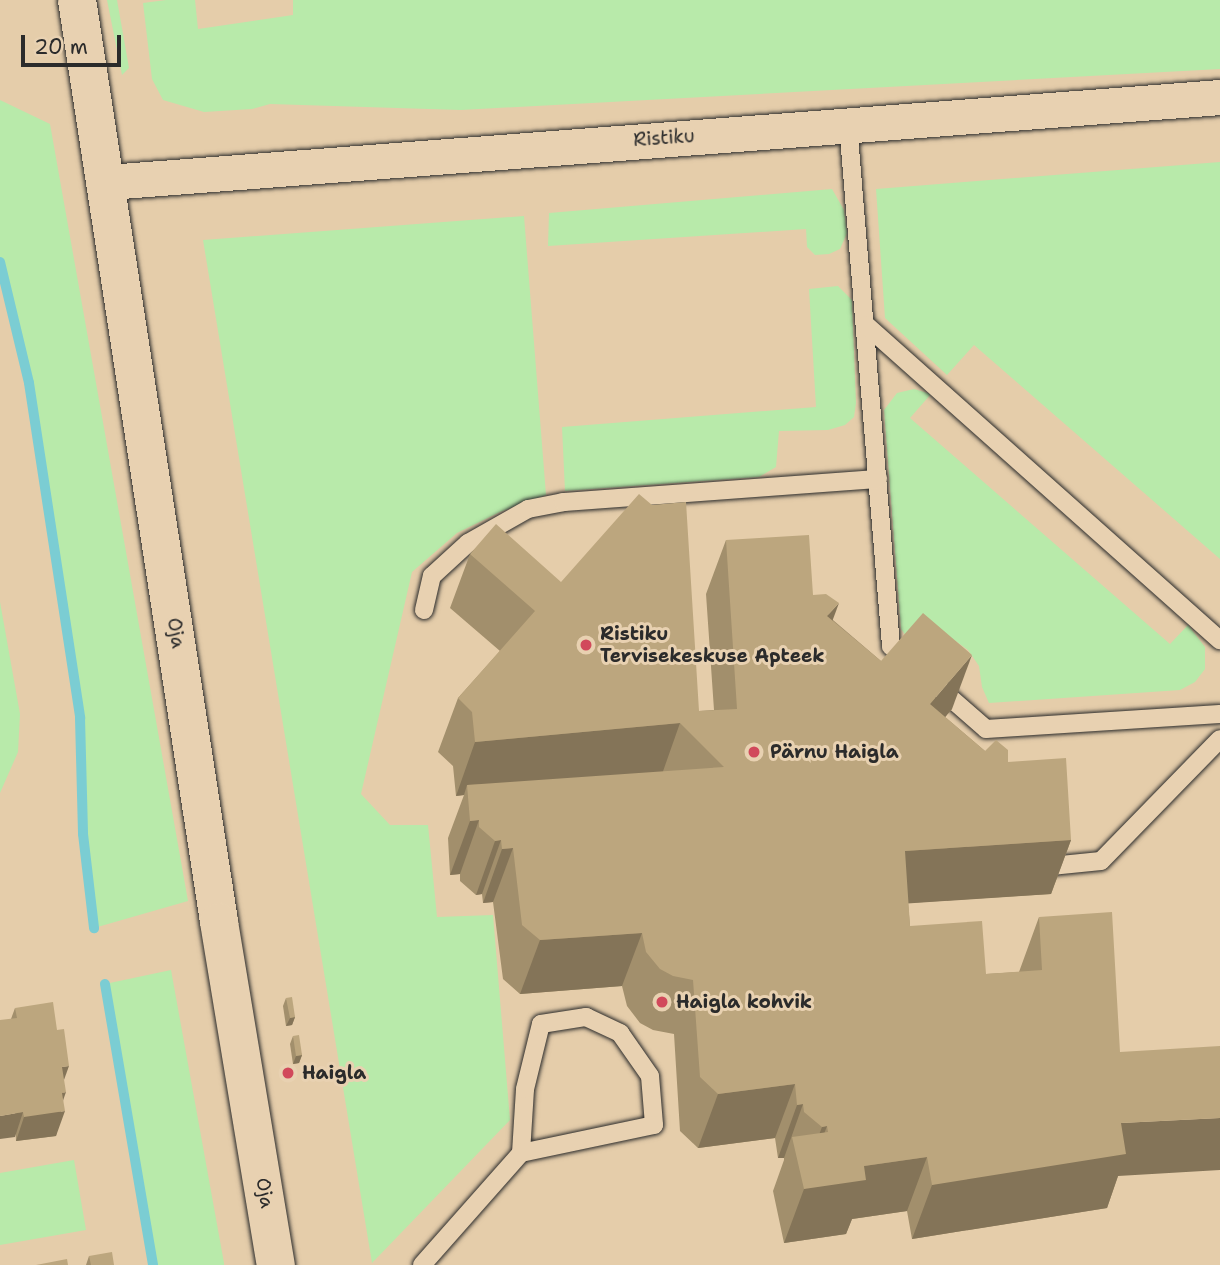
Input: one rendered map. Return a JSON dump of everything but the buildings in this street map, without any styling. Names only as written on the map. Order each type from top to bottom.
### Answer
[{"type":"street","name":"Oja","points":[[77,0],[108,182],[219,922],[276,1265]]},
{"type":"street","name":"Ristiku","points":[[108,182],[1220,97]]},
{"type":"lane","points":[[848,124],[891,646],[986,729],[1220,714]]},
{"type":"lane","points":[[866,325],[1220,640]]},
{"type":"lane","points":[[424,610],[432,576],[468,543],[528,509],[563,502],[878,479]]},
{"type":"lane","points":[[1051,866],[1101,861],[1220,739]]},
{"type":"lane","points":[[422,1265],[521,1153],[654,1125],[650,1076],[620,1033],[586,1017],[541,1024],[525,1090],[521,1153]]},
{"type":"green space","points":[[107,0],[117,0],[129,68],[122,75]]},
{"type":"green space","points":[[195,0],[198,29],[293,15],[293,0],[1220,0],[1220,69],[461,110],[270,104],[252,109],[204,112],[163,100],[152,79],[143,3]]},
{"type":"green space","points":[[0,100],[50,124],[188,901],[94,928],[83,834],[80,718],[29,383],[0,265]]},
{"type":"green space","points":[[1220,162],[1220,559],[974,345],[947,375],[885,318],[876,189]]},
{"type":"green space","points":[[832,189],[844,210],[847,233],[840,249],[829,254],[815,255],[807,247],[806,229],[548,246],[549,213]]},
{"type":"green space","points":[[524,216],[546,495],[500,512],[457,533],[412,572],[361,794],[390,825],[428,825],[437,917],[493,915],[510,1120],[372,1263],[203,240]]},
{"type":"green space","points":[[838,286],[852,300],[856,403],[854,417],[845,425],[828,430],[779,431],[776,467],[759,477],[565,491],[562,427],[816,407],[809,289]]},
{"type":"green space","points":[[914,389],[931,394],[910,418],[1170,644],[1188,625],[1205,647],[1205,669],[1195,682],[1180,690],[989,703],[982,687],[979,666],[968,650],[950,637],[909,640],[901,629],[884,410],[897,393]]},
{"type":"green space","points":[[0,602],[20,714],[18,752],[0,793]]},
{"type":"green space","points":[[171,970],[224,1265],[153,1265],[105,984]]},
{"type":"green space","points":[[74,1160],[86,1230],[0,1245],[0,1173]]},
{"type":"waterway","points":[[0,262],[29,383],[80,718],[83,834],[94,928]]},
{"type":"waterway","points":[[105,984],[153,1265]]},
{"type":"place","name":"Ristiku Tervisekeskuse Apteek","points":[[586,645]]},
{"type":"place","name":"Pärnu Haigla","points":[[754,752]]},
{"type":"place","name":"Haigla kohvik","points":[[662,1002]]},
{"type":"place","name":"Haigla","points":[[288,1073]]}]
